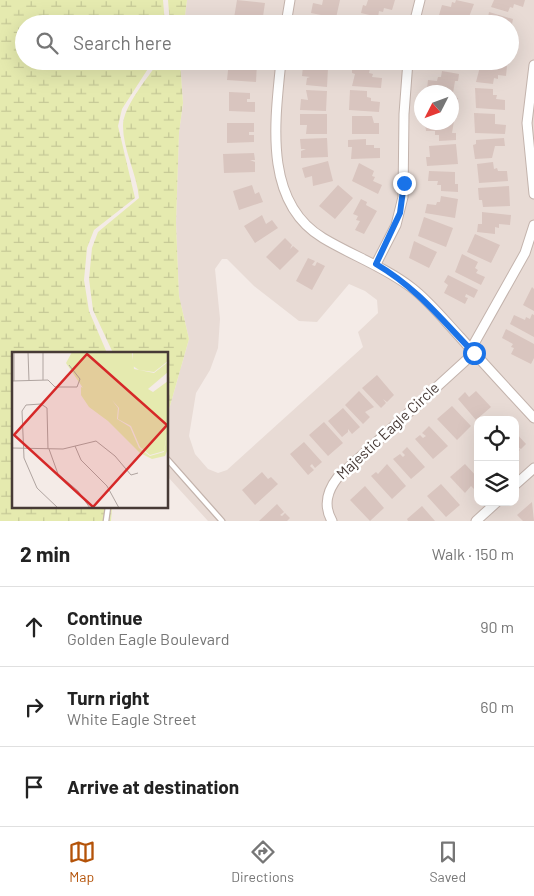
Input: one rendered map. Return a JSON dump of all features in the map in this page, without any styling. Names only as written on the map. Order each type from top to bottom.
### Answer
[{"type":"street","points":[[288,15],[290,0]]},
{"type":"street","points":[[416,15],[420,0]]},
{"type":"street","points":[[534,65],[528,123],[534,194]]},
{"type":"street","points":[[280,70],[277,128],[278,164],[284,192],[303,222],[322,238],[376,264],[418,293],[534,418]]},
{"type":"street","points":[[376,264],[396,225],[403,198],[404,114],[407,70]]},
{"type":"street","name":"Majestic Eagle Circle","points":[[332,521],[326,501],[328,491],[338,477],[472,351],[525,253],[534,225]]},
{"type":"street","points":[[519,481],[534,468]]},
{"type":"street","points":[[476,521],[493,506]]},
{"type":"lane","points":[[169,461],[222,521]]},
{"type":"lane","points":[[106,521],[108,508]]},
{"type":"shaded area","points":[[187,0],[534,0],[534,521],[208,521],[169,478],[169,409],[189,339],[179,296],[176,223],[179,133],[183,103],[181,70],[519,70],[519,15],[185,15]],"holes":[[[222,259],[227,259],[254,286],[299,321],[317,322],[349,284],[365,291],[377,300],[378,313],[358,332],[363,347],[227,470],[218,473],[208,469],[195,454],[189,436],[196,393],[210,370],[218,348],[220,319],[215,269]]]},
{"type":"green space","points":[[0,0],[163,0],[164,15],[15,15],[15,70],[147,70],[122,109],[118,126],[135,198],[94,230],[87,248],[84,280],[89,311],[107,352],[12,352],[12,508],[112,508],[111,521],[0,521]]},
{"type":"green space","points":[[168,0],[187,0],[185,15],[169,15]]},
{"type":"green space","points":[[153,70],[181,70],[183,103],[179,133],[176,223],[179,296],[189,339],[169,409],[169,352],[113,352],[93,310],[89,279],[92,248],[98,232],[139,198],[136,180],[125,144],[123,126],[131,101]]},
{"type":"building","points":[[237,0],[265,3],[263,15],[234,15]]},
{"type":"building","points":[[323,0],[340,0],[337,15],[311,13],[313,3],[322,5]]},
{"type":"building","points":[[368,0],[395,0],[392,10],[384,8],[383,12],[379,11],[378,15],[361,13],[363,5],[366,6]]},
{"type":"building","points":[[456,0],[474,4],[470,15],[439,15],[442,5],[451,7],[452,2],[455,3]]},
{"type":"building","points":[[494,0],[525,0],[523,7],[514,4],[513,8],[510,7],[508,12],[491,7]]},
{"type":"building","points":[[489,12],[499,15],[488,15]]},
{"type":"building","points":[[228,70],[257,70],[256,82],[227,80]]},
{"type":"building","points":[[303,70],[328,70],[327,87],[306,85],[307,78],[310,77],[302,76]]},
{"type":"building","points":[[352,70],[370,70],[369,73],[373,74],[372,77],[382,78],[381,88],[352,86],[355,74],[352,73]]},
{"type":"building","points":[[479,70],[507,70],[506,76],[498,75],[498,79],[494,78],[493,84],[476,82]]},
{"type":"building","points":[[442,71],[459,74],[458,81],[455,81],[454,85],[427,85],[428,80],[437,81],[438,77],[441,77]]},
{"type":"building","points":[[475,88],[493,89],[493,95],[497,95],[496,99],[505,100],[505,110],[476,108]]},
{"type":"building","points":[[306,90],[327,91],[326,111],[300,110],[301,99],[308,100]]},
{"type":"building","points":[[350,90],[367,91],[367,97],[371,98],[371,101],[380,102],[379,112],[349,110]]},
{"type":"building","points":[[229,92],[250,93],[250,99],[247,99],[247,102],[255,102],[255,112],[229,111]]},
{"type":"building","points":[[474,113],[495,114],[495,124],[506,125],[505,134],[475,133]]},
{"type":"building","points":[[300,114],[327,114],[327,134],[306,134],[307,125],[300,125]]},
{"type":"building","points":[[352,116],[372,116],[374,123],[379,123],[379,134],[352,134]]},
{"type":"building","points":[[227,123],[254,123],[254,132],[249,132],[249,135],[254,135],[254,142],[227,143]]},
{"type":"building","points":[[452,130],[452,133],[456,133],[456,140],[439,141],[439,135],[435,135],[435,131],[426,131]]},
{"type":"building","points":[[327,138],[328,157],[301,158],[301,151],[306,149],[301,149],[300,139]]},
{"type":"building","points":[[504,138],[505,146],[495,146],[492,158],[475,159],[473,145],[476,144],[476,140]]},
{"type":"building","points":[[366,139],[366,145],[374,145],[374,148],[380,148],[380,158],[351,159],[352,147],[348,147],[348,140]]},
{"type":"building","points":[[456,144],[458,164],[427,166],[426,157],[430,157],[429,146]]},
{"type":"building","points":[[254,153],[255,160],[250,160],[255,162],[255,172],[224,173],[223,154]]},
{"type":"building","points":[[328,161],[333,181],[313,186],[312,176],[305,178],[302,168]]},
{"type":"building","points":[[493,162],[494,169],[507,171],[508,181],[479,183],[477,164]]},
{"type":"building","points":[[359,163],[374,171],[372,176],[375,177],[373,181],[382,185],[378,194],[352,181]]},
{"type":"building","points":[[429,171],[455,172],[455,184],[458,184],[458,192],[441,191],[441,185],[437,185],[438,181],[428,181]]},
{"type":"building","points":[[252,185],[255,194],[259,192],[263,202],[239,210],[233,191]]},
{"type":"building","points":[[338,185],[353,198],[335,219],[319,206]]},
{"type":"building","points":[[509,186],[510,206],[483,207],[482,200],[479,200],[478,188]]},
{"type":"building","points":[[441,196],[458,199],[455,218],[425,213],[427,204],[436,205],[437,202],[440,202]]},
{"type":"building","points":[[361,199],[367,202],[366,205],[377,211],[364,234],[355,230],[360,221],[356,220],[358,216],[353,214]]},
{"type":"building","points":[[482,212],[511,215],[510,225],[499,224],[499,228],[495,227],[495,234],[477,232],[478,224],[482,224]]},
{"type":"building","points":[[262,215],[266,224],[272,220],[278,228],[255,243],[244,226]]},
{"type":"building","points":[[424,217],[453,228],[446,247],[418,236]]},
{"type":"building","points":[[475,234],[500,245],[491,263],[467,252]]},
{"type":"building","points":[[285,238],[292,245],[290,249],[293,246],[299,251],[280,270],[266,257]]},
{"type":"building","points":[[414,241],[437,252],[429,268],[409,258]]},
{"type":"building","points":[[462,254],[478,262],[475,268],[478,270],[476,273],[485,277],[481,285],[455,272]]},
{"type":"building","points":[[308,258],[315,261],[312,265],[315,266],[317,262],[325,266],[312,290],[296,281]]},
{"type":"building","points":[[448,275],[478,290],[474,298],[466,294],[465,297],[468,298],[465,304],[444,293],[448,285],[444,282]]},
{"type":"building","points":[[532,287],[534,289],[534,311],[523,305]]},
{"type":"building","points":[[532,314],[534,315],[534,337],[510,324],[514,315],[525,320],[526,317],[530,319]]},
{"type":"building","points":[[506,329],[534,344],[534,358],[531,364],[511,354],[514,348],[511,347],[513,344],[502,338]]},
{"type":"building","points":[[377,375],[394,395],[387,402],[383,399],[386,403],[381,408],[362,388]]},
{"type":"building","points":[[359,391],[374,407],[365,412],[370,417],[363,424],[345,405]]},
{"type":"building","points":[[476,391],[491,407],[481,416],[474,416],[474,418],[458,399],[465,392],[469,397]]},
{"type":"building","points":[[452,406],[471,426],[457,440],[437,419]]},
{"type":"building","points":[[343,408],[360,427],[352,434],[348,429],[348,432],[342,437],[328,421]]},
{"type":"building","points":[[324,422],[343,443],[328,456],[309,435]]},
{"type":"building","points":[[429,426],[448,446],[433,459],[415,439],[420,435],[423,438],[426,436],[422,433]]},
{"type":"building","points":[[519,436],[526,444],[521,449],[519,448]]},
{"type":"building","points":[[304,442],[322,462],[315,468],[312,464],[310,466],[314,470],[308,475],[290,454]]},
{"type":"building","points":[[407,447],[425,467],[411,479],[393,459],[400,454],[403,457],[405,455],[402,452]]},
{"type":"building","points":[[387,464],[406,486],[392,499],[371,476],[376,472],[378,474]]},
{"type":"building","points":[[465,464],[474,474],[474,489],[471,486],[465,493],[450,477]]},
{"type":"building","points":[[262,472],[268,479],[271,477],[278,484],[255,505],[242,490]]},
{"type":"building","points":[[441,484],[460,505],[446,517],[427,496]]},
{"type":"building","points":[[365,486],[384,508],[370,521],[350,500]]},
{"type":"building","points":[[532,502],[534,521],[523,521],[517,515]]},
{"type":"building","points":[[277,504],[284,512],[280,515],[282,516],[285,513],[290,518],[287,521],[259,521]]},
{"type":"building","points":[[422,506],[435,521],[408,521],[407,519]]},
{"type":"route","points":[[404,183],[403,198],[396,225],[376,264],[412,288],[474,353]]}]
